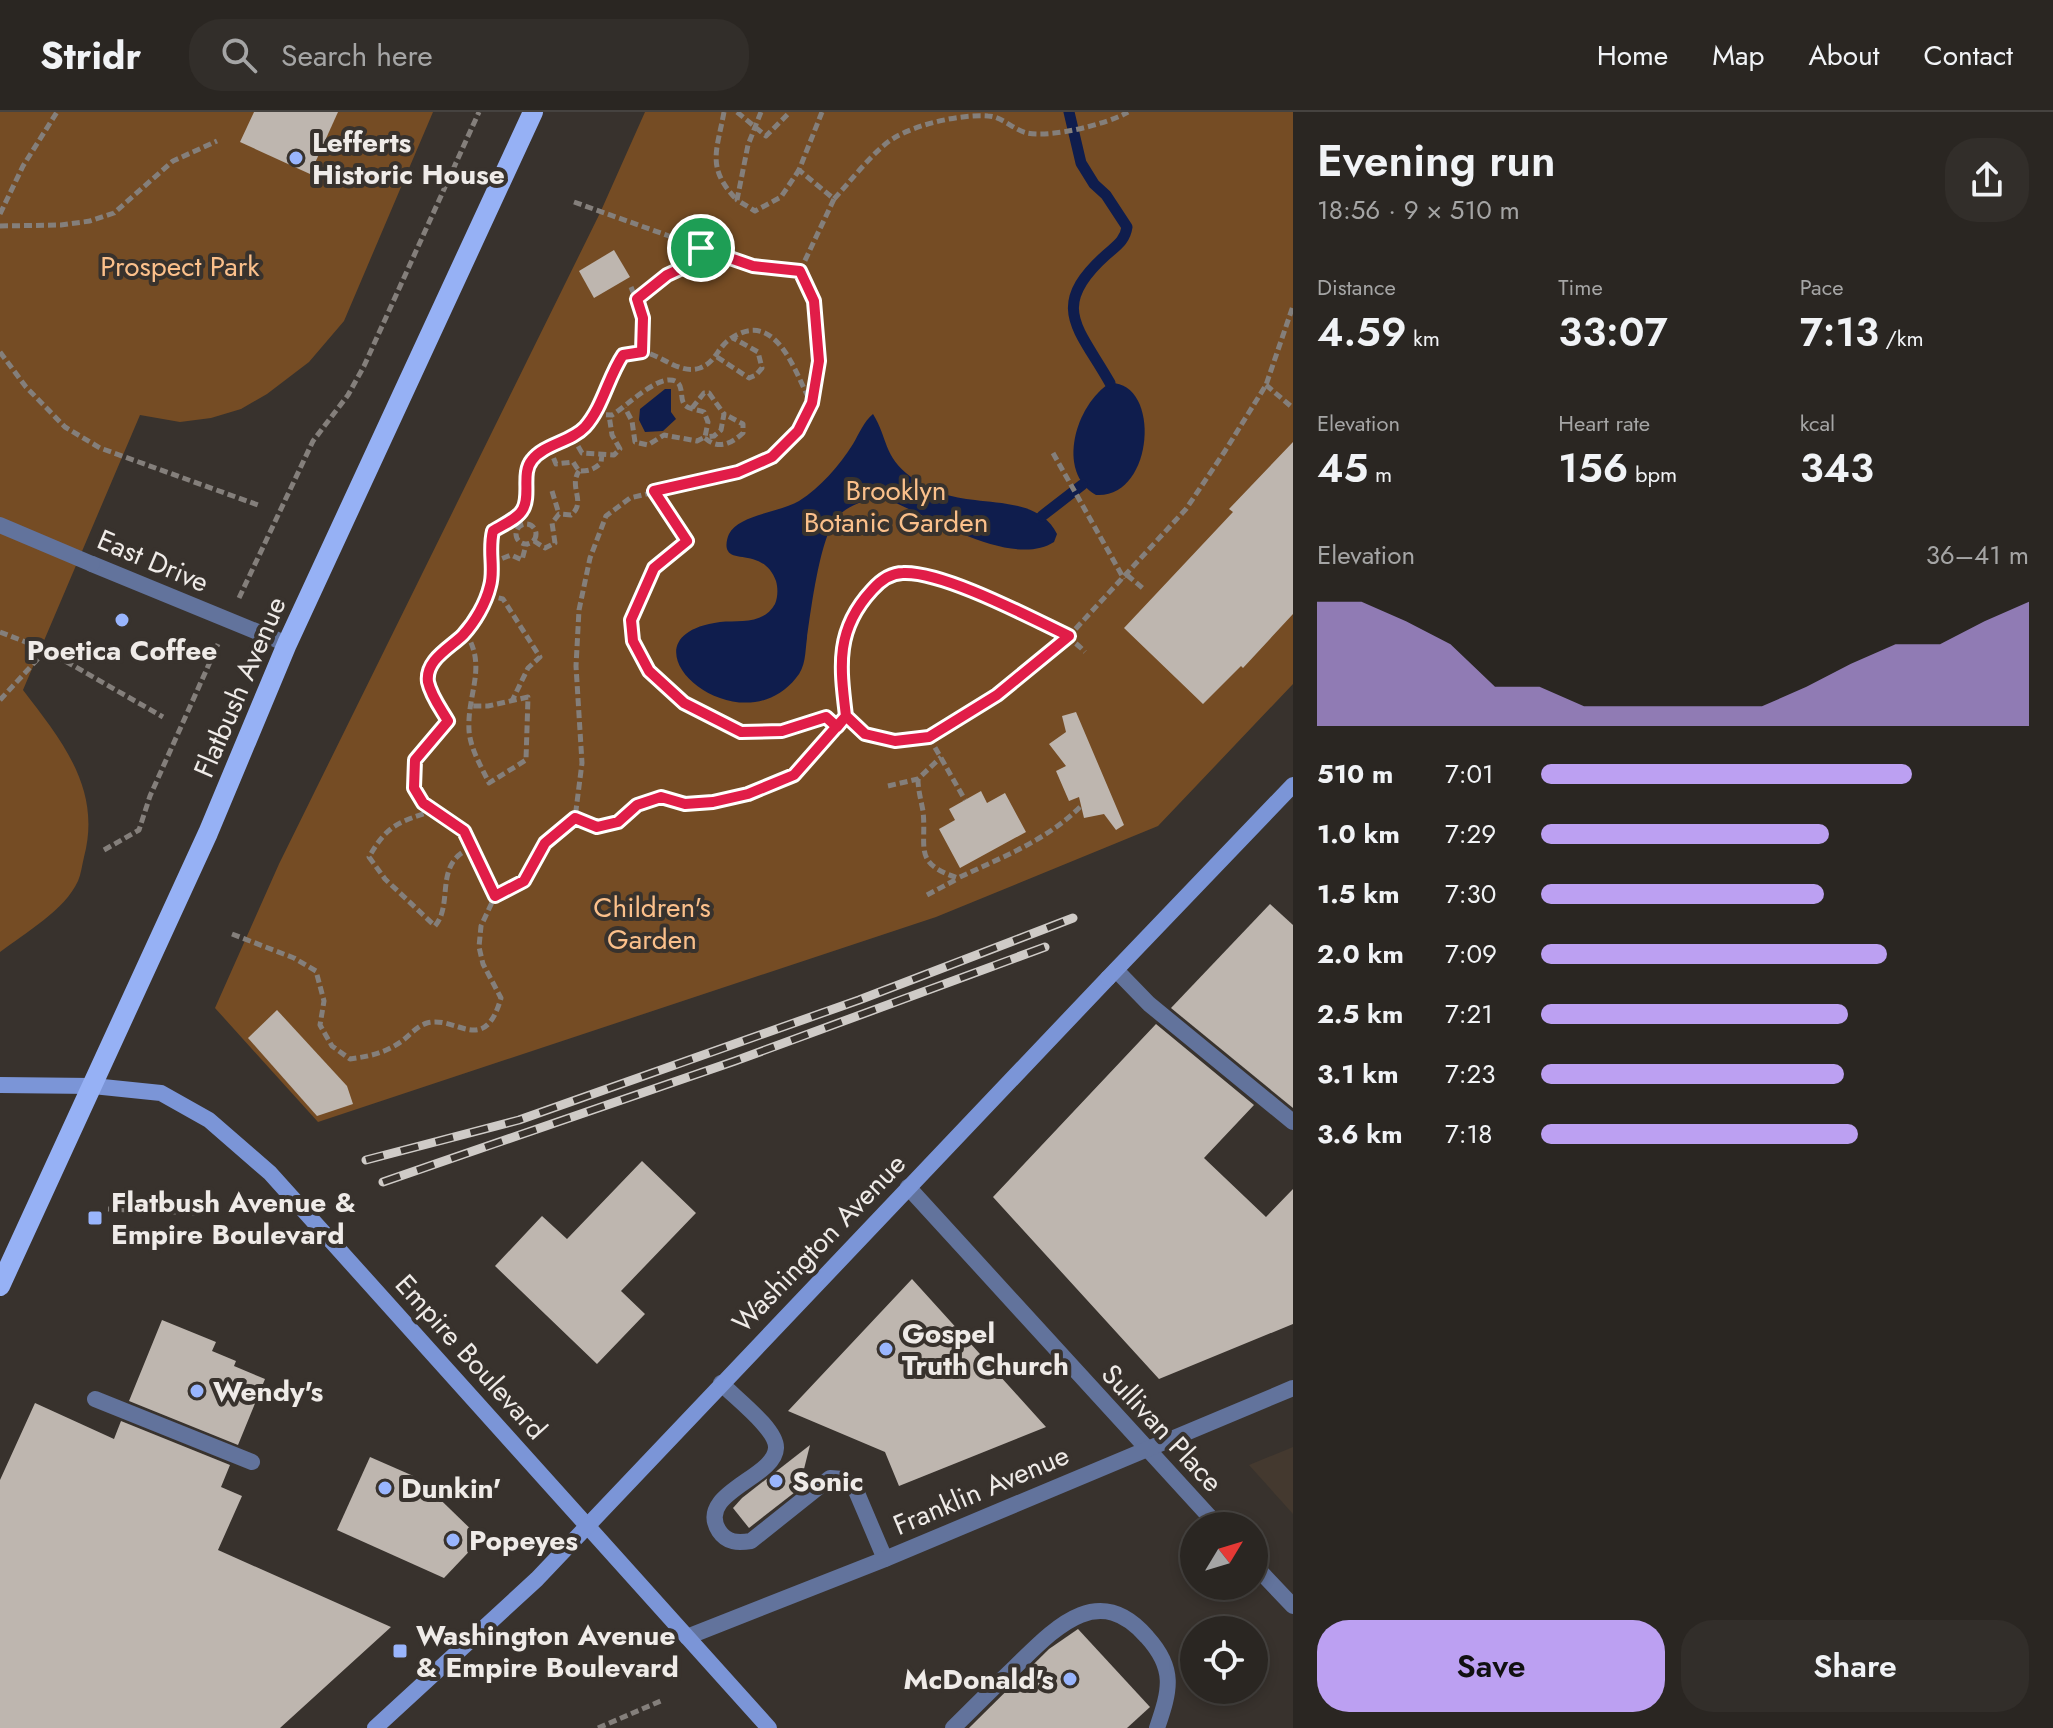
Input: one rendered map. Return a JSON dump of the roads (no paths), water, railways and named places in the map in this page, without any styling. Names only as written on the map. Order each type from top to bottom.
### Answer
[{"type":"main road","name":"Flatbush Avenue","points":[[0,1286],[208,833],[287,644],[533,112]]},
{"type":"main road","name":"Washington Avenue","points":[[375,1728],[537,1579],[1293,785]]},
{"type":"main road","name":"Empire Boulevard","points":[[0,1085],[93,1086],[161,1093],[209,1120],[270,1173],[769,1728]]},
{"type":"street","name":"East Drive","points":[[0,525],[287,644]]},
{"type":"street","points":[[1112,974],[1293,1122]]},
{"type":"street","name":"Sullivan Place","points":[[908,1187],[1205,1512]]},
{"type":"street","points":[[721,1383],[773,1433],[776,1446],[773,1459],[719,1502],[714,1515],[716,1528],[725,1539],[738,1543],[751,1541],[830,1478],[843,1479],[854,1486],[885,1559]]},
{"type":"street","name":"Franklin Avenue","points":[[687,1637],[885,1559],[1293,1388]]},
{"type":"street","points":[[95,1399],[252,1462]]},
{"type":"street","points":[[1268,1580],[1293,1606]]},
{"type":"street","points":[[953,1728],[1056,1627],[1080,1614],[1109,1610],[1128,1618],[1148,1637],[1166,1662],[1170,1690],[1157,1728]]},
{"type":"water","points":[[1110,383],[1127,388],[1138,401],[1144,419],[1144,440],[1140,461],[1130,479],[1115,491],[1096,495],[1083,484],[1076,471],[1073,455],[1075,438],[1088,406]]},
{"type":"water","points":[[665,389],[671,389],[671,412],[676,419],[663,431],[645,432],[639,420],[640,409]]},
{"type":"water","points":[[873,414],[895,462],[918,482],[949,496],[1010,504],[1032,511],[1050,524],[1057,534],[1054,542],[1036,549],[1015,549],[968,536],[882,497],[858,503],[838,516],[826,539],[802,669],[796,678],[771,697],[744,703],[717,697],[694,683],[680,666],[677,647],[689,632],[720,622],[758,618],[770,611],[777,598],[777,584],[771,571],[758,561],[731,554],[727,547],[729,534],[741,522],[791,505],[815,489],[842,460]]},
{"type":"waterway","points":[[1069,112],[1081,163],[1127,227],[1120,243],[1088,273],[1078,289],[1074,304],[1080,332],[1110,383]]},
{"type":"waterway","points":[[1042,516],[1082,485]]},
{"type":"railway","points":[[366,1160],[519,1120],[859,1000],[1073,918]]},
{"type":"railway","points":[[383,1182],[735,1061],[1045,947]]},
{"type":"place","name":"Lefferts Historic House","points":[[296,158]]},
{"type":"place","name":"Poetica Coffee","points":[[122,620]]},
{"type":"place","name":"Flatbush Avenue & Empire Boulevard","points":[[95,1218]]},
{"type":"place","name":"Gospel Truth Church","points":[[886,1349]]},
{"type":"place","name":"Wendy's","points":[[197,1391]]},
{"type":"place","name":"Sonic","points":[[776,1481]]},
{"type":"place","name":"Dunkin'","points":[[385,1488]]},
{"type":"place","name":"Popeyes","points":[[453,1540]]},
{"type":"place","name":"Washington Avenue & Empire Boulevard","points":[[400,1651]]},
{"type":"place","name":"McDonald's","points":[[1070,1679]]},
{"type":"park label","name":"Prospect Park","points":[[180,266]]},
{"type":"park label","name":"Brooklyn Botanic Garden","points":[[896,506]]},
{"type":"park label","name":"Children's Garden","points":[[652,923]]}]
